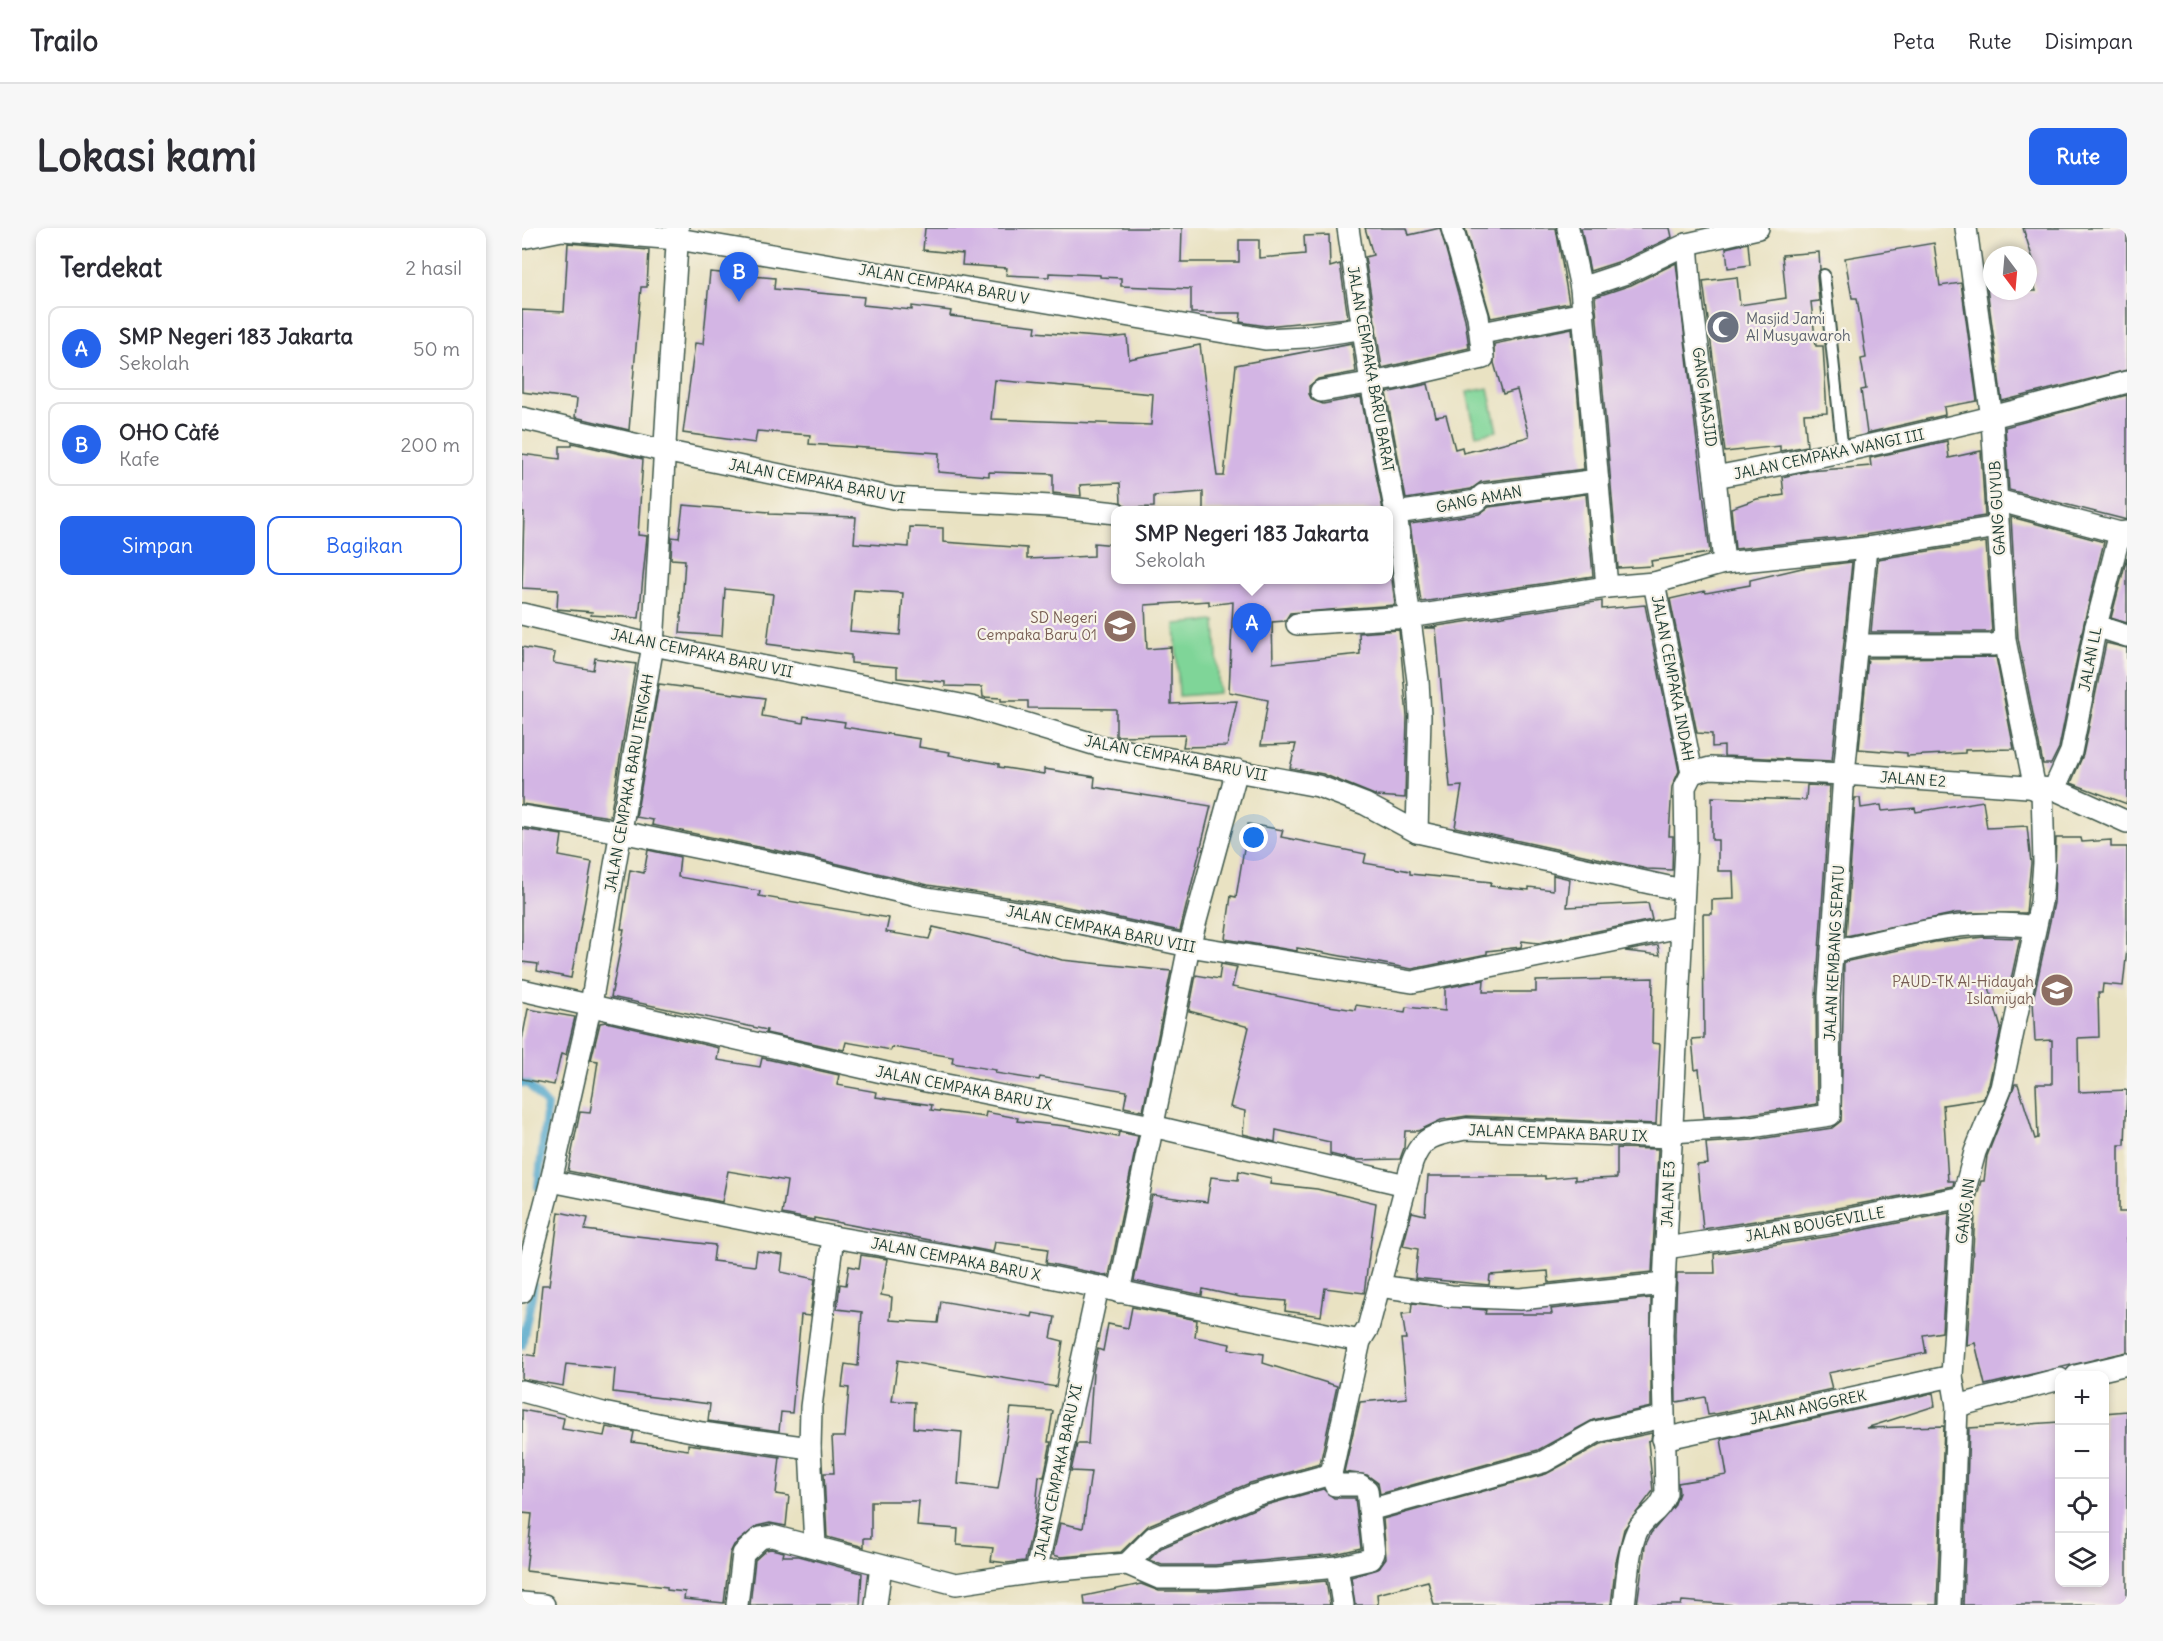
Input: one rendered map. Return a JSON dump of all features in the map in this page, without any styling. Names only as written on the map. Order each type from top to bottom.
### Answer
[{"type":"street","name":"JALAN CEMPAKA BARU BARAT","points":[[1348,228],[1391,506]]},
{"type":"street","points":[[1321,391],[1466,364],[1483,358],[1482,333],[1452,228]]},
{"type":"street","points":[[1568,228],[1581,288],[1584,314],[1607,587]]},
{"type":"street","points":[[1581,288],[1626,273],[1687,244],[1758,228]]},
{"type":"street","name":"GANG GUYUB","points":[[1966,228],[1992,419],[2005,639],[2044,789]]},
{"type":"street","name":"JALAN CEMPAKA BARU V","points":[[522,238],[562,230],[678,233],[1264,339],[1305,337],[1365,328]]},
{"type":"street","name":"JALAN CEMPAKA BARU TENGAH","points":[[522,1293],[549,1188],[591,1004],[653,645],[678,233]]},
{"type":"street","name":"GANG MASJID","points":[[1687,244],[1691,294],[1715,477]]},
{"type":"street","points":[[1482,333],[1584,314]]},
{"type":"street","name":"JALAN CEMPAKA WANGI III","points":[[1724,563],[1715,477],[1843,453],[1992,419],[2127,382]]},
{"type":"street","name":"JALAN CEMPAKA BARU VI","points":[[522,418],[664,451],[893,498],[1051,506],[1111,512]]},
{"type":"street","name":"GANG AMAN","points":[[1394,526],[1477,501],[1483,495],[1598,480]]},
{"type":"street","points":[[1997,500],[2124,532]]},
{"type":"street","name":"JALAN CEMPAKA BARU BARAT","points":[[1394,526],[1409,617],[1420,716],[1417,832]]},
{"type":"street","points":[[1297,624],[1409,617],[1607,587],[1654,583],[1724,563],[1866,548],[1998,527]]},
{"type":"street","name":"JALAN LL","points":[[2044,789],[2071,752],[2096,626],[2124,532]]},
{"type":"street","points":[[1844,774],[1866,548]]},
{"type":"street","name":"JALAN CEMPAKA INDAH","points":[[1654,583],[1692,773]]},
{"type":"street","name":"JALAN CEMPAKA BARU VII","points":[[522,614],[653,645],[971,707],[1100,747],[1318,786],[1365,804],[1417,832],[1682,890]]},
{"type":"street","points":[[2096,626],[2127,636]]},
{"type":"street","points":[[1858,645],[1994,645],[2005,639]]},
{"type":"street","name":"JALAN E2","points":[[1692,773],[1710,768],[1844,774],[2044,789],[2127,822]]},
{"type":"street","points":[[1119,1292],[1189,946],[1238,770]]},
{"type":"street","name":"JALAN E3","points":[[1624,1605],[1634,1539],[1641,1526],[1660,1507],[1666,1492],[1663,1439],[1664,1284],[1680,927],[1686,848],[1685,787],[1692,773]]},
{"type":"street","name":"JALAN KEMBANG SEPATU","points":[[1670,1134],[1751,1127],[1830,1115],[1829,997],[1844,774]]},
{"type":"street","name":"GANG NN","points":[[1950,1605],[1951,1516],[1957,1406],[1952,1376],[1963,1197],[1975,1152],[2001,1089],[2035,927],[2044,863],[2044,789]]},
{"type":"street","name":"JALAN CEMPAKA BARU VIII","points":[[522,816],[621,832],[818,872],[926,898],[1061,919],[1189,946],[1412,982],[1680,927]]},
{"type":"street","points":[[1832,952],[1959,926],[2006,922],[2035,927]]},
{"type":"street","name":"JALAN CEMPAKA BARU IX","points":[[522,990],[891,1074],[1152,1126],[1406,1185]]},
{"type":"street","name":"JALAN CEMPAKA BARU IX","points":[[1331,1474],[1360,1341],[1368,1328],[1406,1185],[1420,1145],[1436,1135],[1466,1130],[1670,1134]]},
{"type":"street","name":"JALAN CEMPAKA BARU X","points":[[549,1188],[963,1259],[1360,1341]]},
{"type":"street","name":"JALAN BOUGEVILLE","points":[[1666,1248],[1829,1223],[1963,1197]]},
{"type":"street","points":[[815,1545],[810,1448],[811,1407],[833,1237]]},
{"type":"street","points":[[1379,1286],[1451,1296],[1520,1299],[1664,1284]]},
{"type":"street","name":"JALAN CEMPAKA BARU XI","points":[[737,1605],[743,1554],[760,1538],[772,1536],[815,1545],[956,1584],[1036,1572],[1098,1287]]},
{"type":"street","points":[[2097,1371],[2127,1364]]},
{"type":"street","name":"JALAN ANGGREK","points":[[1663,1439],[1952,1376]]},
{"type":"street","points":[[1957,1406],[2055,1380]]},
{"type":"street","points":[[525,1392],[603,1413],[702,1433],[810,1448]]},
{"type":"street","points":[[1369,1510],[1543,1462],[1596,1432],[1663,1417]]},
{"type":"street","points":[[1036,1572],[1127,1564],[1159,1578],[1216,1578],[1336,1567],[1373,1558],[1367,1490],[1360,1485],[1335,1485],[1331,1474],[1255,1495],[1209,1512],[1154,1537],[1127,1564]]},
{"type":"street","points":[[876,1605],[881,1565]]},
{"type":"street","points":[[1336,1567],[1344,1605]]},
{"type":"street","points":[[522,1603],[544,1605]]},
{"type":"lane","points":[[1824,275],[1843,453]]},
{"type":"green space","points":[[1488,388],[1497,431],[1476,435],[1467,392]]},
{"type":"green space","points":[[1215,621],[1219,693],[1179,696],[1175,624]]},
{"type":"building","points":[[925,228],[1182,228],[1181,262],[1239,262],[1239,240],[1259,240],[1259,258],[1305,254],[1304,236],[1329,235],[1330,267],[1340,264],[1348,318],[1266,326],[1240,322],[1241,313],[1191,313],[1191,289],[1121,286],[1121,278],[1100,277],[1100,275],[1049,273],[1049,277],[1006,275],[1007,268],[962,265],[963,254],[923,250]]},
{"type":"building","points":[[1365,228],[1407,228],[1409,235],[1440,228],[1465,319],[1469,348],[1382,368],[1365,257],[1373,255]]},
{"type":"building","points":[[1465,228],[1556,228],[1569,303],[1491,318]]},
{"type":"building","points":[[1581,228],[1670,228],[1672,237],[1621,261],[1590,271]]},
{"type":"building","points":[[2023,228],[2127,228],[2127,370],[2002,401],[1989,300],[2037,300],[2037,246],[2029,246]]},
{"type":"building","points":[[568,243],[649,250],[647,287],[641,287],[629,430],[575,417],[577,399],[522,392],[522,310],[564,312]]},
{"type":"building","points":[[1748,243],[1750,265],[1728,268],[1726,248]]},
{"type":"building","points":[[1934,243],[1940,286],[1961,283],[1977,401],[1944,407],[1945,415],[1867,433],[1861,390],[1866,389],[1861,359],[1866,358],[1857,298],[1852,298],[1845,258]]},
{"type":"building","points":[[1819,252],[1820,269],[1817,276],[1819,301],[1811,302],[1816,346],[1823,346],[1827,413],[1804,414],[1807,446],[1780,451],[1780,446],[1725,452],[1703,281],[1737,277],[1740,305],[1786,298],[1782,255]]},
{"type":"building","points":[[1676,263],[1710,553],[1651,561],[1652,566],[1618,568],[1595,297],[1631,285]]},
{"type":"building","points":[[710,272],[775,278],[774,289],[864,297],[863,305],[912,310],[912,306],[951,311],[950,316],[1036,326],[1035,332],[1109,338],[1127,336],[1129,359],[1200,345],[1217,476],[1224,476],[1236,365],[1352,343],[1356,372],[1318,379],[1309,386],[1309,394],[1312,400],[1323,404],[1361,397],[1382,506],[1203,506],[1203,492],[1154,496],[1154,506],[1126,506],[1121,502],[1120,483],[1080,485],[1081,496],[1053,493],[1053,474],[989,472],[989,476],[938,472],[939,453],[809,444],[810,435],[757,431],[755,443],[683,433],[695,343],[703,344]],"holes":[[[995,380],[1153,394],[1151,425],[991,419]]]},
{"type":"building","points":[[1572,328],[1584,469],[1481,482],[1471,489],[1406,499],[1386,393],[1428,384],[1436,417],[1446,415],[1455,449],[1462,447],[1463,453],[1524,438],[1529,436],[1517,390],[1503,394],[1494,363],[1494,344]]},
{"type":"building","points":[[2127,395],[2127,520],[2009,490],[2005,427]]},
{"type":"building","points":[[1947,441],[1949,458],[1981,451],[1985,516],[1864,535],[1735,549],[1731,508],[1757,499],[1784,495],[1782,477],[1809,471],[1871,466],[1870,458]]},
{"type":"building","points":[[572,443],[643,459],[638,535],[647,536],[639,618],[591,615],[592,612],[557,609],[558,590],[522,588],[524,512],[522,512],[522,454],[560,459],[560,446],[572,446]]},
{"type":"building","points":[[1586,494],[1593,576],[1421,602],[1410,524],[1479,514],[1489,507]]},
{"type":"building","points":[[683,505],[769,512],[769,514],[856,517],[854,543],[909,547],[910,527],[943,528],[943,542],[1027,548],[1027,559],[1094,556],[1094,543],[1111,545],[1111,584],[1393,584],[1395,605],[1290,613],[1285,621],[1272,622],[1273,663],[1360,654],[1359,633],[1399,630],[1407,716],[1405,798],[1377,796],[1323,774],[1290,768],[1296,744],[1261,745],[1268,700],[1229,692],[1233,602],[1209,605],[1209,601],[1145,605],[1147,649],[1171,647],[1171,704],[1237,701],[1227,746],[1183,747],[1185,735],[1116,736],[1116,709],[1028,708],[1028,701],[1001,701],[1001,698],[983,697],[982,687],[945,686],[945,682],[897,678],[897,667],[851,663],[851,655],[767,644],[773,594],[725,589],[722,636],[680,633],[685,560],[671,559],[672,537],[679,538]],"holes":[[[854,590],[903,593],[900,635],[850,631]]]},
{"type":"building","points":[[2011,517],[2104,542],[2084,623],[2059,748],[2051,764],[2043,764],[2018,638]]},
{"type":"building","points":[[1986,542],[1992,632],[1871,632],[1878,559]]},
{"type":"building","points":[[2127,557],[2127,623],[2111,618]]},
{"type":"building","points":[[1852,562],[1832,761],[1724,756],[1724,746],[1712,747],[1712,734],[1697,733],[1670,599],[1705,591],[1706,593],[1750,585],[1750,580],[1802,568]]},
{"type":"building","points":[[1602,601],[1602,609],[1645,605],[1679,771],[1672,787],[1669,836],[1673,836],[1672,870],[1647,869],[1455,827],[1462,786],[1450,787],[1436,628],[1424,628]]},
{"type":"building","points":[[2106,643],[2127,648],[2127,804],[2071,783],[2083,755]]},
{"type":"building","points":[[522,647],[555,653],[553,663],[593,670],[595,658],[636,664],[610,817],[522,804]]},
{"type":"building","points":[[1996,657],[2014,749],[1965,750],[1965,753],[1907,756],[1907,753],[1859,749],[1868,658]]},
{"type":"building","points":[[659,684],[765,698],[762,716],[803,723],[804,716],[845,722],[844,727],[920,739],[919,747],[999,764],[999,767],[1044,774],[1044,769],[1095,777],[1094,787],[1211,806],[1180,931],[1063,906],[928,885],[813,858],[652,825],[653,820],[636,817]]},
{"type":"building","points":[[1807,785],[1830,786],[1816,996],[1817,1104],[1750,1114],[1704,1117],[1699,1069],[1695,1070],[1692,1039],[1704,1038],[1703,914],[1712,914],[1712,900],[1734,899],[1733,871],[1718,871],[1718,840],[1712,840],[1712,797],[1806,800]]},
{"type":"building","points":[[1855,798],[1860,798],[1861,808],[1881,805],[1882,811],[1915,808],[1916,812],[1983,801],[1987,828],[2027,826],[2031,863],[2026,913],[1957,913],[1846,936]]},
{"type":"building","points":[[1248,824],[1283,830],[1281,837],[1366,854],[1364,863],[1410,871],[1410,874],[1491,882],[1490,886],[1529,890],[1529,887],[1553,890],[1553,875],[1570,879],[1567,907],[1648,903],[1652,920],[1538,943],[1522,941],[1521,947],[1487,951],[1487,954],[1412,969],[1297,948],[1297,951],[1225,939],[1231,896],[1236,897]]},
{"type":"building","points":[[522,829],[562,835],[559,856],[592,862],[571,978],[537,971],[538,964],[522,962]]},
{"type":"building","points":[[2056,838],[2081,838],[2082,842],[2111,840],[2111,847],[2127,847],[2127,949],[2123,986],[2103,984],[2102,993],[2098,993],[2099,1037],[2078,1038],[2079,1092],[2127,1090],[2125,1145],[2119,1145],[2119,1212],[2127,1212],[2127,1352],[1985,1385],[1975,1343],[1967,1345],[1976,1199],[1981,1181],[1984,1181],[1987,1156],[2015,1084],[2018,1084],[2035,1139],[2038,1138],[2036,1084],[2052,1084],[2052,1040],[2035,1041],[2033,1000],[2054,903]]},
{"type":"building","points":[[648,850],[680,857],[678,877],[760,891],[759,896],[889,918],[886,932],[929,939],[933,927],[1003,943],[1062,960],[1171,971],[1143,1111],[1124,1107],[1127,1091],[1040,1077],[1039,1080],[995,1073],[996,1070],[952,1063],[953,1057],[892,1047],[891,1050],[846,1042],[844,1050],[766,1033],[767,1030],[611,997],[624,929],[621,929],[630,870],[644,873]]},
{"type":"building","points":[[1984,937],[2020,938],[2010,984],[1988,984],[2001,1028],[1989,1084],[1983,1099],[1943,1105],[1948,1181],[1954,1181],[1953,1186],[1827,1210],[1703,1229],[1697,1165],[1708,1164],[1706,1143],[1753,1140],[1832,1128],[1841,1121],[1844,962],[1935,942]]},
{"type":"building","points":[[1658,945],[1660,955],[1625,951]]},
{"type":"building","points":[[1221,964],[1237,967],[1232,987],[1355,1010],[1356,1005],[1405,1012],[1406,1007],[1445,1011],[1445,988],[1484,980],[1483,992],[1536,992],[1536,981],[1653,978],[1652,1043],[1660,1044],[1656,1124],[1467,1116],[1441,1120],[1418,1131],[1405,1131],[1404,1148],[1400,1159],[1354,1160],[1330,1154],[1330,1142],[1276,1130],[1275,1142],[1243,1134],[1245,1111],[1230,1107],[1249,1027],[1189,1011],[1196,975],[1219,979]]},
{"type":"building","points":[[528,1009],[575,1017],[566,1055],[561,1054],[554,1085],[522,1079],[522,1040]]},
{"type":"building","points":[[606,1022],[719,1048],[717,1060],[760,1067],[762,1058],[839,1075],[837,1085],[877,1092],[876,1097],[932,1105],[931,1110],[985,1117],[986,1112],[1018,1118],[1017,1121],[1066,1126],[1118,1137],[1119,1132],[1138,1136],[1109,1276],[1046,1263],[1048,1249],[995,1242],[993,1252],[782,1214],[787,1181],[728,1171],[722,1202],[568,1171],[580,1112],[590,1113],[598,1061],[591,1060],[600,1023]]},
{"type":"building","points":[[1617,1148],[1658,1149],[1652,1272],[1549,1283],[1548,1271],[1490,1275],[1489,1285],[1415,1278],[1418,1249],[1403,1246],[1412,1212],[1425,1215],[1428,1176],[1545,1176],[1545,1179],[1575,1176],[1575,1180],[1617,1178]]},
{"type":"building","points":[[1239,1171],[1271,1178],[1270,1184],[1317,1189],[1376,1203],[1364,1293],[1325,1288],[1321,1316],[1285,1311],[1286,1301],[1240,1297],[1203,1289],[1202,1295],[1134,1281],[1152,1195],[1207,1202],[1211,1177],[1238,1180]]},
{"type":"building","points":[[559,1212],[588,1218],[585,1230],[715,1245],[713,1261],[755,1266],[757,1251],[783,1255],[781,1272],[815,1279],[810,1316],[801,1315],[792,1413],[781,1412],[779,1431],[708,1421],[710,1404],[613,1392],[615,1369],[566,1364],[563,1386],[522,1379],[523,1354],[535,1356],[542,1285],[549,1285]]},
{"type":"building","points":[[1949,1213],[1942,1332],[1923,1335],[1926,1353],[1828,1373],[1832,1389],[1716,1414],[1708,1415],[1705,1397],[1676,1402],[1677,1273],[1715,1273],[1714,1254],[1831,1236]]},
{"type":"building","points":[[861,1255],[887,1259],[881,1295],[892,1297],[890,1320],[938,1323],[941,1301],[1032,1317],[1033,1313],[1055,1317],[1051,1338],[1063,1341],[1056,1387],[898,1360],[892,1401],[915,1402],[914,1428],[962,1432],[958,1484],[998,1489],[1011,1408],[1053,1411],[1048,1442],[1051,1442],[1044,1477],[1039,1476],[1035,1518],[1025,1561],[1007,1563],[991,1561],[993,1548],[957,1545],[958,1529],[917,1526],[919,1501],[871,1501],[871,1538],[864,1538],[864,1547],[827,1537],[824,1473],[834,1473],[832,1437],[845,1437],[849,1388],[842,1387],[845,1364],[858,1366],[862,1312],[837,1309],[840,1284],[846,1285],[849,1266],[859,1268]]},
{"type":"building","points":[[1651,1298],[1651,1407],[1593,1420],[1538,1450],[1380,1494],[1378,1483],[1367,1475],[1344,1472],[1360,1402],[1407,1398],[1401,1339],[1406,1339],[1402,1314],[1411,1313],[1412,1303],[1486,1310],[1485,1314],[1552,1314],[1551,1309]]},
{"type":"building","points":[[1132,1307],[1197,1320],[1195,1337],[1230,1344],[1229,1349],[1264,1354],[1263,1363],[1337,1386],[1320,1464],[1250,1483],[1149,1525],[1121,1552],[1061,1557],[1053,1555],[1060,1523],[1083,1528],[1091,1472],[1071,1471],[1077,1444],[1088,1444],[1093,1372],[1098,1349],[1103,1351],[1108,1324],[1128,1328]]},
{"type":"building","points":[[1933,1393],[1935,1406],[1866,1428],[1944,1426],[1937,1605],[1734,1605],[1682,1601],[1681,1605],[1637,1605],[1645,1546],[1651,1533],[1674,1506],[1679,1493],[1678,1483],[1727,1475],[1721,1439]]},
{"type":"building","points":[[522,1410],[564,1418],[562,1429],[604,1436],[606,1427],[634,1432],[632,1442],[688,1450],[688,1444],[780,1457],[776,1494],[789,1496],[786,1526],[770,1523],[757,1526],[734,1545],[730,1553],[724,1603],[684,1599],[685,1592],[667,1590],[667,1587],[526,1571],[532,1514],[522,1513]]},
{"type":"building","points":[[2127,1411],[2127,1605],[1963,1605],[1969,1428],[2055,1422],[2055,1587],[2109,1587],[2109,1413]]},
{"type":"building","points":[[1652,1433],[1651,1440],[1648,1441],[1653,1491],[1624,1529],[1616,1562],[1611,1605],[1434,1605],[1428,1581],[1377,1594],[1378,1605],[1355,1605],[1351,1577],[1378,1569],[1386,1558],[1383,1519],[1546,1474],[1601,1444]]},
{"type":"building","points":[[1323,1489],[1334,1498],[1355,1498],[1361,1548],[1335,1554],[1215,1565],[1162,1565],[1149,1560],[1161,1548],[1259,1507]]},
{"type":"building","points":[[766,1550],[784,1552],[783,1556],[799,1556],[862,1573],[860,1605],[750,1605],[755,1560]]},
{"type":"building","points":[[1326,1581],[1330,1605],[1085,1605],[1084,1596],[1141,1584],[1159,1591],[1216,1591]]},
{"type":"waterway","points":[[522,1083],[529,1085],[547,1105],[538,1187],[548,1189]]},
{"type":"waterway","points":[[522,1346],[534,1286]]},
{"type":"place","name":"OHO Càfé","points":[[739,302]]},
{"type":"place","name":"Masjid Jami Al Musyawaroh","points":[[1723,327]]},
{"type":"place","name":"SD Negeri Cempaka Baru 01","points":[[1120,626]]},
{"type":"place","name":"SMP Negeri 183 Jakarta","points":[[1252,653]]},
{"type":"place","name":"PAUD-TK Al-Hidayah Islamiyah","points":[[2057,990]]}]
